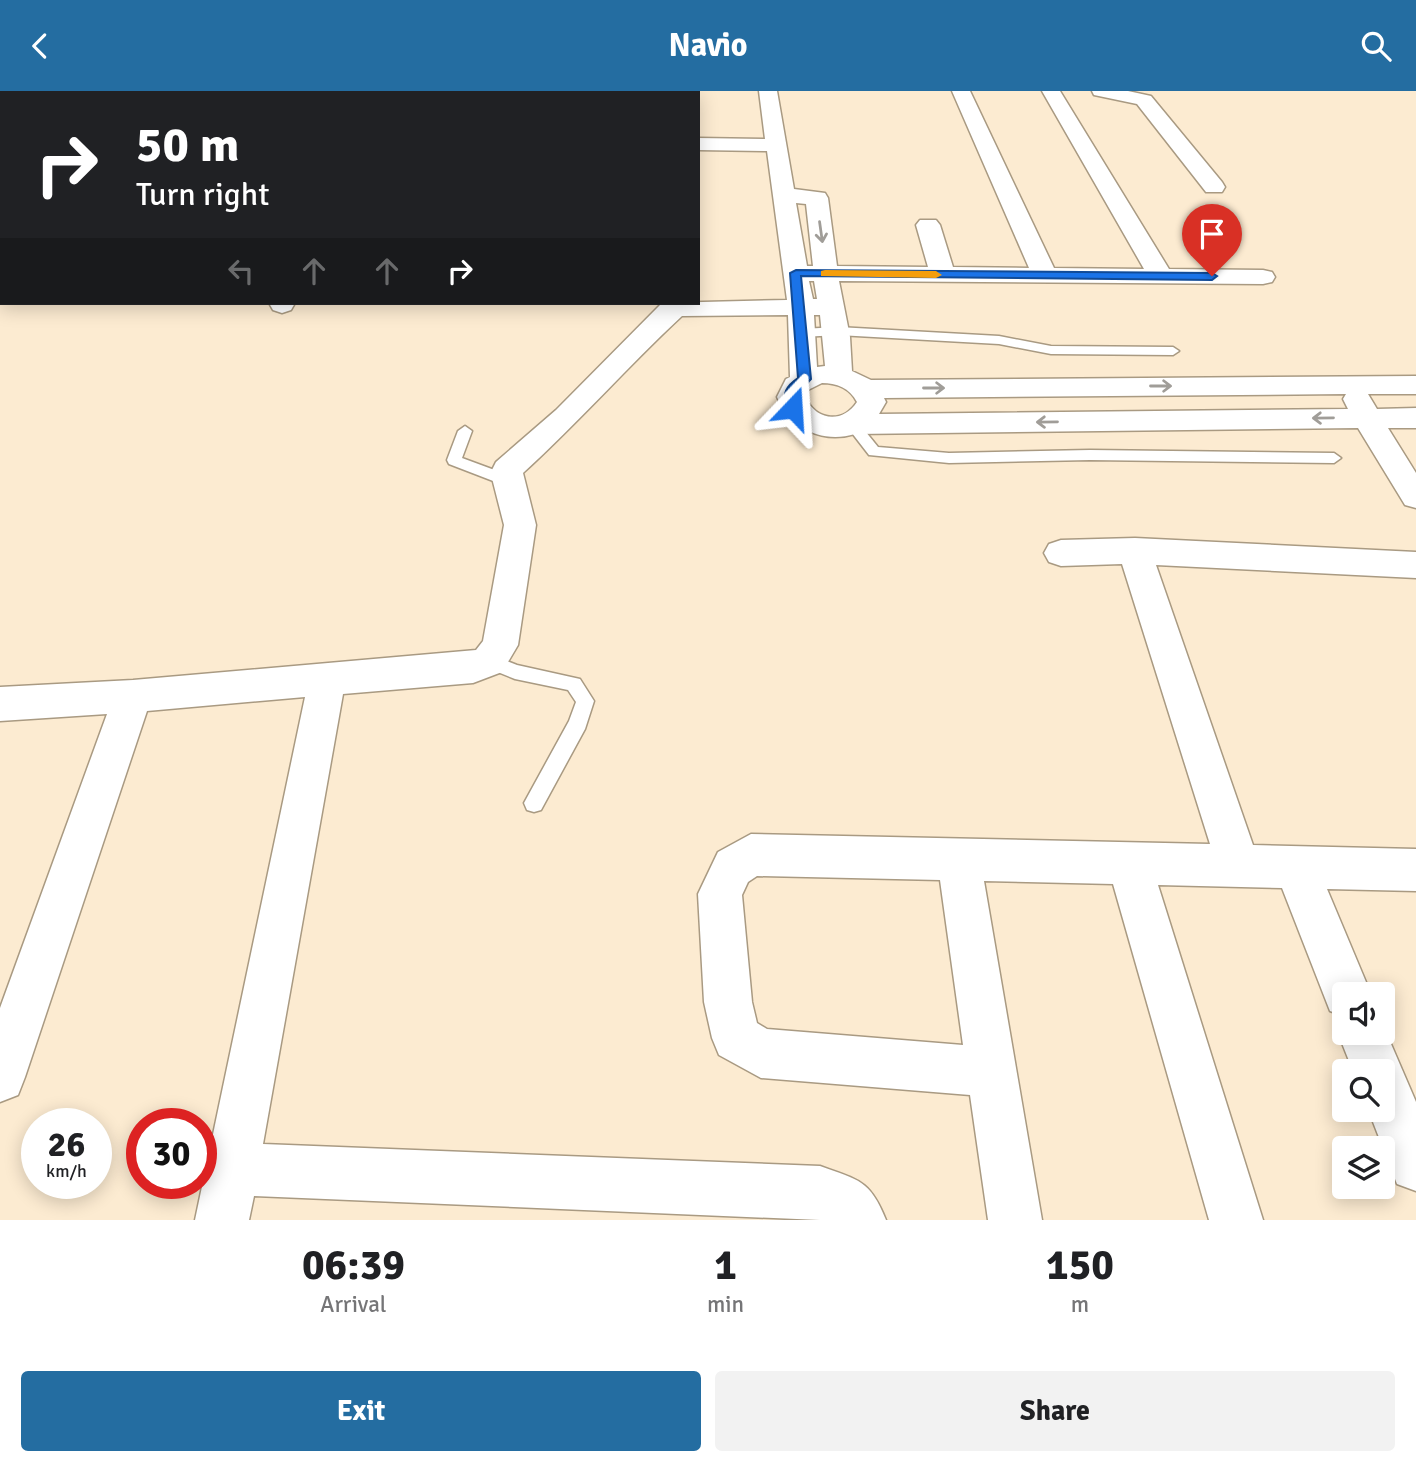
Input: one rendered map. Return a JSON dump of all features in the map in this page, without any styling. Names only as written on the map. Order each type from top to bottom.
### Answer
[{"type":"street","points":[[768,91],[796,273],[804,379]]},
{"type":"street","points":[[961,91],[1045,275]]},
{"type":"street","points":[[1051,91],[1161,276]]},
{"type":"street","points":[[1101,91],[1144,100],[1214,187]]},
{"type":"street","points":[[700,144],[776,145]]},
{"type":"street","points":[[783,195],[817,198],[840,353],[838,375]]},
{"type":"street","points":[[928,225],[943,275]]},
{"type":"street","points":[[796,273],[1263,277]]},
{"type":"street","points":[[0,704],[327,680],[473,667],[489,661],[502,639],[520,525],[520,512],[506,480],[507,470],[566,417],[675,305],[801,320],[835,319]]},
{"type":"street","points":[[852,424],[867,415],[872,402],[866,389],[854,380],[838,375],[820,375],[804,379],[794,387],[790,397],[793,408],[803,418],[818,425],[835,427],[852,424],[1416,418]]},
{"type":"street","points":[[866,389],[1350,384],[1416,386]]},
{"type":"street","points":[[1350,384],[1365,417],[1416,497]]},
{"type":"street","points":[[1089,387],[1105,421]]},
{"type":"street","points":[[1135,551],[1239,866]]},
{"type":"street","points":[[1061,552],[1135,551],[1416,565]]},
{"type":"street","points":[[222,1220],[327,680]]},
{"type":"street","points":[[0,1077],[133,696]]},
{"type":"street","points":[[993,1072],[761,1053],[736,1038],[728,1002],[720,894],[733,867],[751,855],[1416,870]]},
{"type":"street","points":[[959,860],[1015,1220]]},
{"type":"street","points":[[1129,863],[1236,1220]]},
{"type":"street","points":[[1296,867],[1342,982]]},
{"type":"street","points":[[1395,1114],[1416,1165]]},
{"type":"street","points":[[234,1169],[820,1193],[847,1203],[859,1220]]},
{"type":"lane","points":[[835,319],[999,340],[1051,350],[1173,351]]},
{"type":"lane","points":[[852,424],[874,451],[949,458],[1090,455],[1334,458]]},
{"type":"lane","points":[[465,431],[454,460],[506,480]]},
{"type":"lane","points":[[489,661],[515,672],[574,684],[585,701],[578,723],[534,803]]},
{"type":"slow traffic","points":[[825,273],[936,275]]},
{"type":"route","points":[[793,408],[790,397],[794,387],[804,379],[801,307],[796,273],[1212,276]]}]
